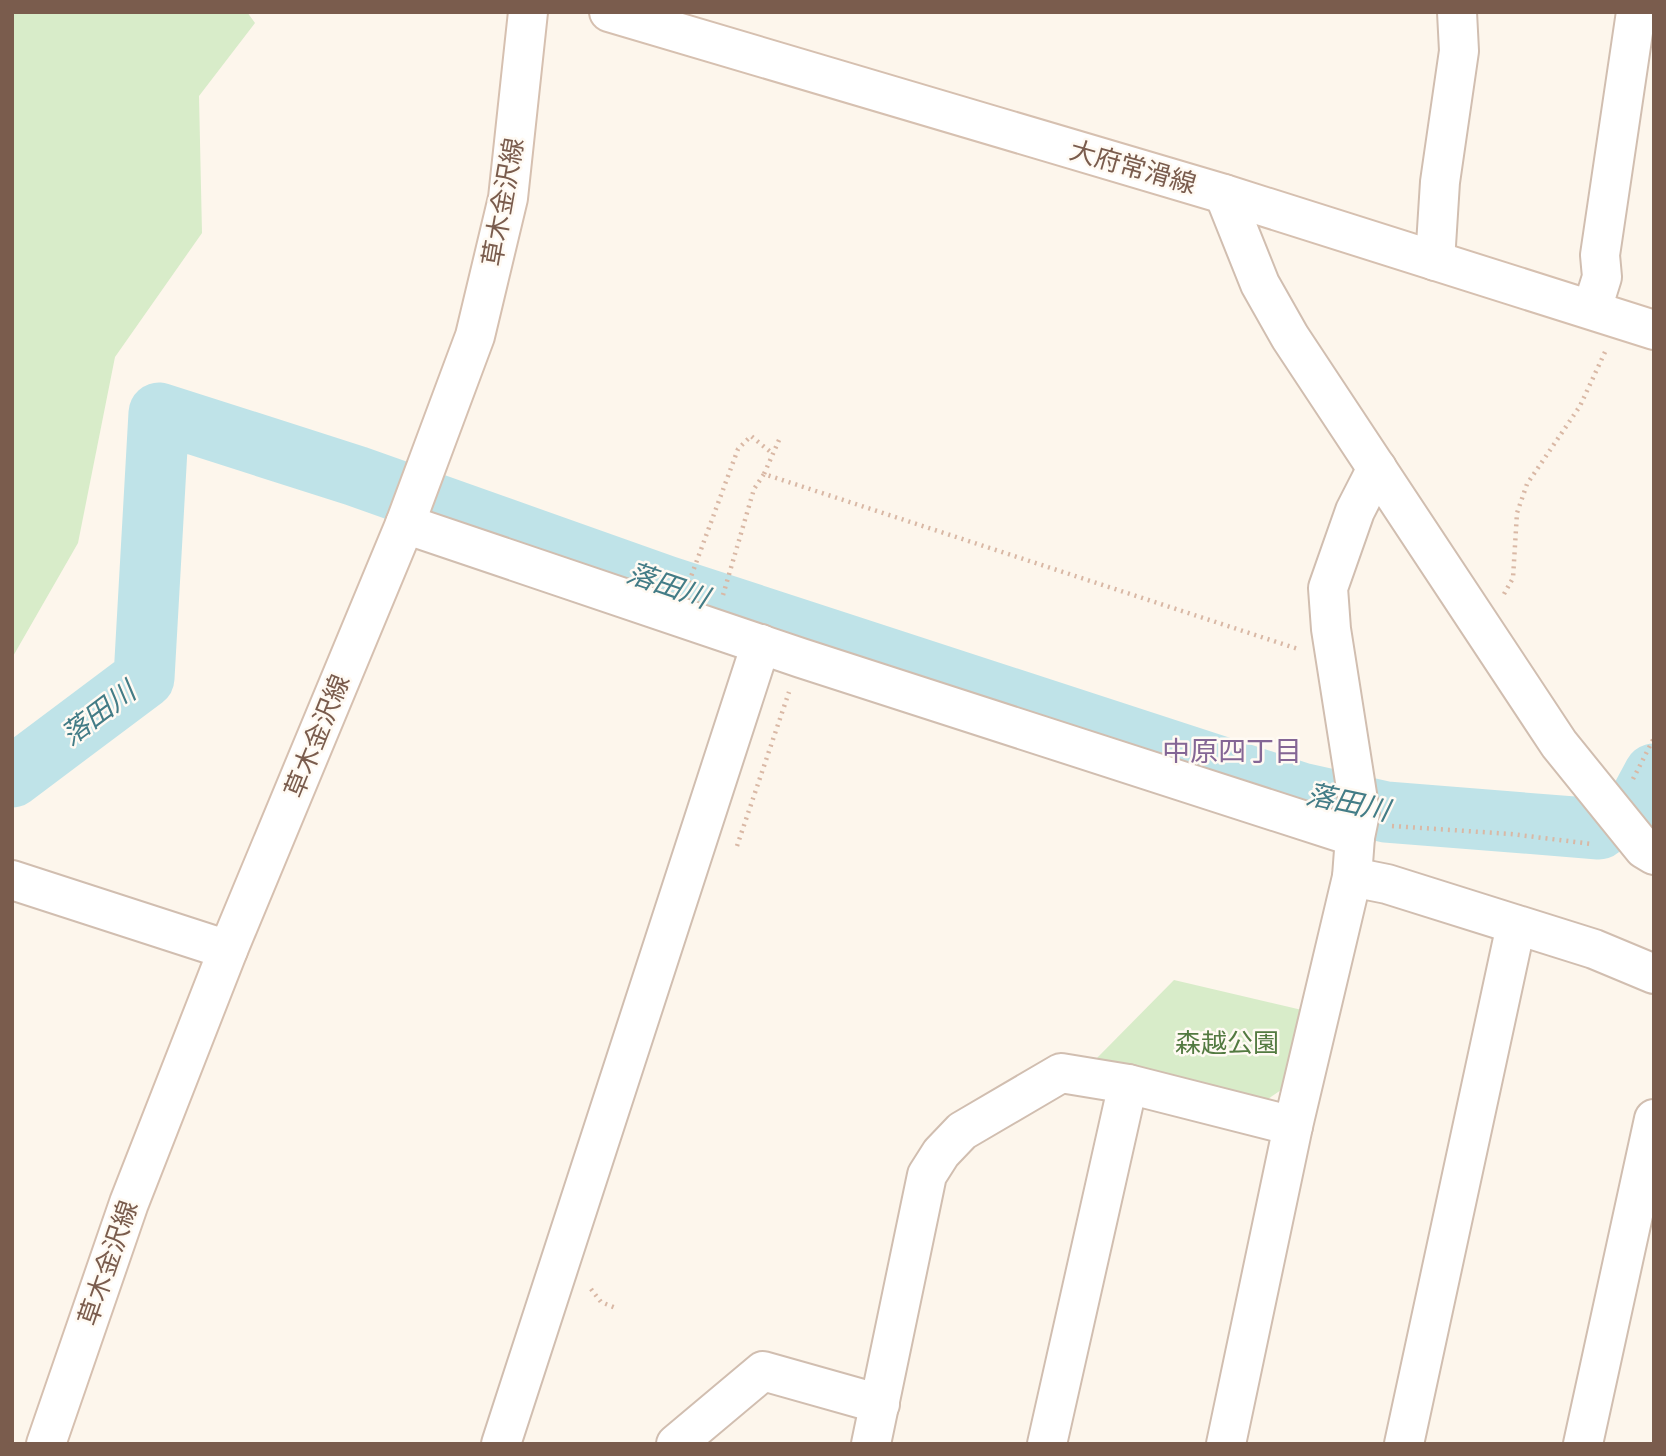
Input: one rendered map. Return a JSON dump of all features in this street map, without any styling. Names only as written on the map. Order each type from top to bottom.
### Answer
[{"type":"street","name":"草木金沢線","points":[[46,1444],[129,1203],[228,950],[405,524],[471,348],[508,198],[528,12]]},
{"type":"street","name":"大府常滑線","points":[[610,12],[1224,194],[1654,330]]},
{"type":"street","points":[[1435,261],[1440,182],[1459,51],[1457,12]]},
{"type":"street","points":[[1604,314],[1600,255],[1636,12]]},
{"type":"street","points":[[1224,194],[1260,285],[1290,337],[1559,744],[1644,846]]},
{"type":"street","points":[[1226,1444],[1293,1126],[1352,877],[1360,813],[1336,661],[1328,589],[1355,511],[1377,468]]},
{"type":"street","points":[[405,524],[761,644],[1357,830]]},
{"type":"street","points":[[501,1444],[761,644]]},
{"type":"street","points":[[1352,877],[1387,884],[1594,949],[1654,974]]},
{"type":"street","points":[[12,880],[228,950]]},
{"type":"street","points":[[1404,1444],[1516,925]]},
{"type":"street","points":[[871,1444],[927,1175],[940,1153],[962,1131],[1061,1073],[1128,1084],[1293,1126]]},
{"type":"street","points":[[1047,1444],[1128,1084]]},
{"type":"street","points":[[1583,1444],[1654,1119]]},
{"type":"street","points":[[677,1444],[763,1371],[880,1404]]},
{"type":"path","points":[[1481,627],[1513,578],[1517,513],[1527,484],[1580,406],[1602,361],[1604,314]]},
{"type":"path","points":[[676,616],[738,449],[751,436],[773,454]]},
{"type":"path","points":[[713,628],[754,489],[779,440]]},
{"type":"path","points":[[764,474],[1336,661]]},
{"type":"path","points":[[1357,830],[1511,834],[1603,845],[1644,846]]},
{"type":"green space","points":[[12,12],[247,12],[255,23],[199,96],[202,233],[115,357],[78,543],[12,658]]},
{"type":"green space","name":"森越公園","points":[[1174,980],[1302,1010],[1287,1086],[1265,1101],[1095,1060]]},
{"type":"waterway","name":"落田川","points":[[12,777],[144,678],[159,413],[356,476],[666,586],[1301,793],[1386,812],[1599,829]]},
{"type":"waterway","name":"落田川","points":[[1640,800],[1654,774]]},
{"type":"district","name":"中原四丁目","points":[[1232,751]]}]
